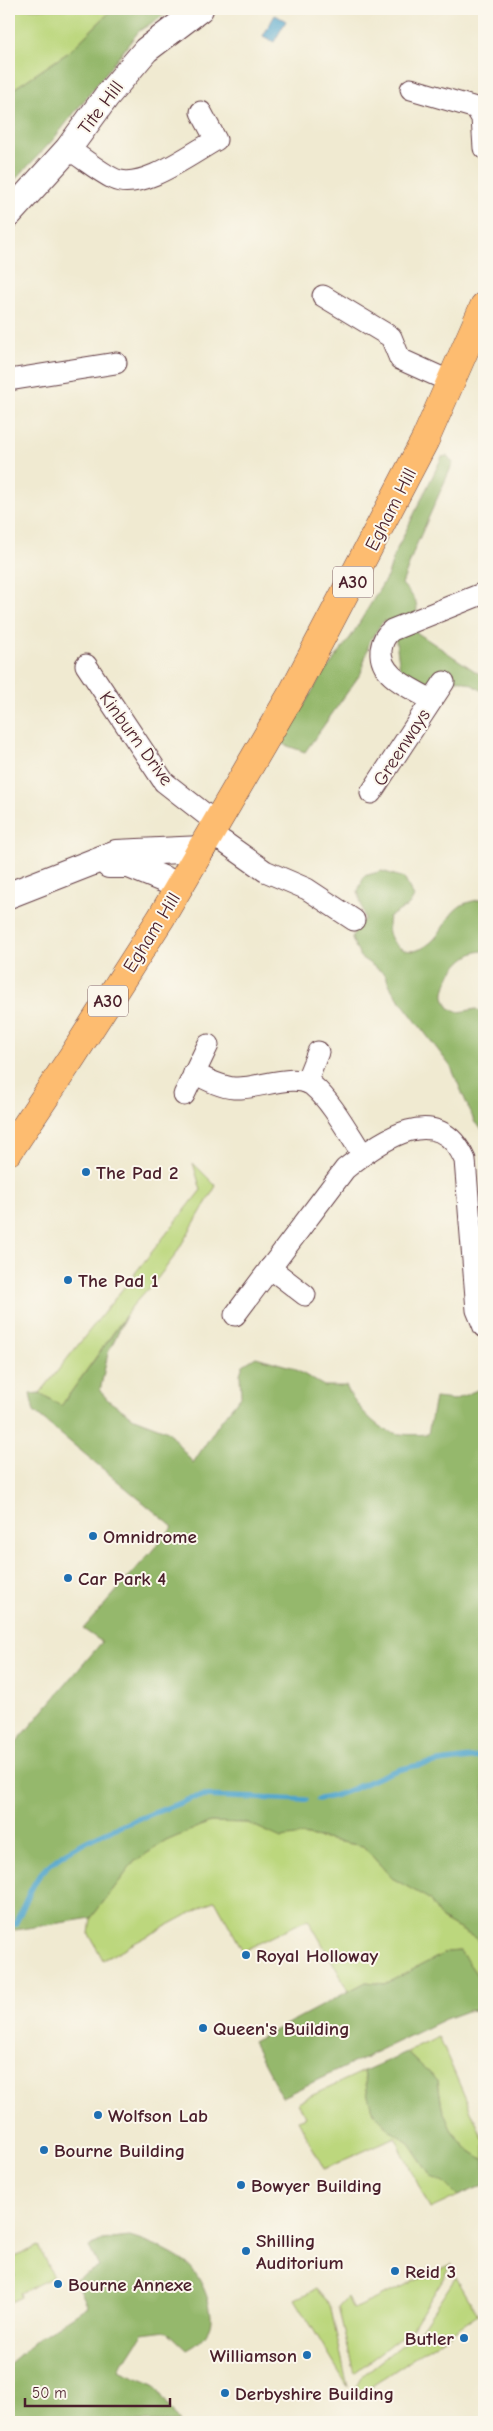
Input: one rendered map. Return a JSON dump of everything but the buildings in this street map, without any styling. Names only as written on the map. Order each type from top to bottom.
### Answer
[{"type":"main road","name":"Egham Hill","points":[[9,1151],[72,1057],[180,886],[294,690],[348,592],[425,440],[484,306]]},
{"type":"street","name":"Tite Hill","points":[[9,214],[68,149],[118,83],[146,50],[200,9]]},
{"type":"street","points":[[411,89],[476,108],[482,118],[484,148]]},
{"type":"street","points":[[68,149],[115,180],[139,181],[158,173],[222,136],[201,112]]},
{"type":"street","points":[[323,296],[391,337],[400,359],[451,382]]},
{"type":"street","points":[[9,380],[116,363]]},
{"type":"street","name":"Greenways","points":[[431,700],[388,671],[381,661],[382,644],[387,634],[484,593]]},
{"type":"street","name":"Kinburn Drive","points":[[86,665],[164,782],[205,814],[210,835]]},
{"type":"street","name":"Greenways","points":[[371,793],[444,682]]},
{"type":"street","points":[[9,895],[116,853],[210,835],[224,842],[265,871],[307,889],[354,920]]},
{"type":"street","points":[[86,866],[129,865],[180,886]]},
{"type":"street","points":[[184,1095],[208,1045]]},
{"type":"street","points":[[306,1082],[318,1052]]},
{"type":"street","points":[[194,1073],[233,1088],[249,1088],[296,1080],[306,1082],[319,1093],[363,1155]]},
{"type":"street","points":[[235,1316],[331,1185],[346,1169],[363,1155],[399,1134],[421,1128],[433,1129],[456,1142],[465,1160],[477,1310],[484,1327]]},
{"type":"street","points":[[270,1268],[305,1295]]},
{"type":"green space","points":[[9,9],[113,9],[69,52],[9,92]]},
{"type":"green space","points":[[113,9],[174,9],[139,31],[52,141],[9,186],[9,92],[69,52]]},
{"type":"green space","points":[[447,456],[453,463],[415,548],[402,584],[416,604],[417,609],[413,630],[484,677],[484,692],[460,680],[453,679],[421,685],[400,669],[396,641],[384,620],[370,640],[361,673],[305,752],[282,744],[317,683],[352,635],[388,575],[395,553],[442,457]]},
{"type":"green space","points":[[382,871],[404,878],[414,897],[409,905],[389,917],[388,927],[390,935],[399,947],[406,950],[413,951],[430,943],[438,935],[455,910],[462,905],[484,899],[484,951],[477,952],[463,959],[449,978],[444,995],[449,1008],[459,1012],[476,1009],[484,1014],[484,1131],[475,1123],[451,1067],[392,990],[385,974],[360,957],[352,939],[356,927],[365,919],[358,891],[364,876]]},
{"type":"green space","points":[[193,1163],[216,1186],[174,1257],[133,1305],[61,1406],[40,1393],[201,1190]]},
{"type":"green space","points":[[126,1316],[108,1353],[100,1391],[109,1401],[134,1418],[168,1431],[193,1463],[220,1422],[241,1396],[240,1374],[243,1365],[256,1357],[291,1367],[324,1386],[346,1386],[357,1404],[371,1420],[387,1431],[398,1434],[428,1434],[435,1398],[454,1400],[484,1387],[484,1947],[475,1938],[442,1919],[429,1899],[392,1878],[363,1846],[303,1835],[281,1838],[248,1823],[210,1822],[166,1841],[135,1861],[91,1918],[9,1931],[9,1751],[102,1642],[83,1629],[173,1527],[34,1412],[30,1394],[40,1393],[61,1406]]},
{"type":"green space","points":[[210,1822],[248,1823],[281,1837],[303,1835],[363,1846],[392,1878],[430,1899],[442,1919],[475,1938],[484,1947],[484,1985],[460,1951],[447,1952],[385,1984],[366,1982],[349,1991],[308,1919],[243,1951],[215,1900],[103,1960],[89,1934],[91,1918],[135,1861],[166,1841]]},
{"type":"green space","points":[[460,1951],[484,1985],[484,2009],[467,2011],[445,2019],[282,2097],[253,2042],[366,1982],[385,1984],[447,1952]]},
{"type":"green space","points":[[439,2037],[484,2141],[484,2160],[465,2147],[450,2129],[442,2108],[438,2081],[407,2052]]},
{"type":"green space","points":[[407,2052],[438,2081],[442,2108],[451,2129],[465,2147],[484,2160],[484,2185],[458,2196],[446,2184],[432,2177],[409,2143],[391,2131],[372,2110],[364,2071]]},
{"type":"green space","points":[[364,2071],[368,2096],[391,2131],[409,2143],[432,2177],[446,2184],[458,2196],[430,2209],[395,2137],[324,2169],[298,2120],[305,2117],[298,2102]]},
{"type":"green space","points":[[130,2237],[159,2248],[186,2263],[197,2275],[209,2303],[211,2322],[209,2329],[197,2344],[187,2350],[167,2331],[143,2334],[129,2356],[121,2363],[118,2370],[154,2385],[180,2422],[9,2422],[9,2364],[39,2338],[88,2306],[75,2280],[99,2267],[89,2247],[102,2240]]},
{"type":"green space","points":[[38,2246],[53,2277],[20,2293],[21,2297],[9,2303],[9,2279],[15,2276],[9,2260]]},
{"type":"green space","points":[[452,2264],[412,2329],[354,2373],[338,2307],[347,2297],[353,2309]]},
{"type":"green space","points":[[456,2277],[478,2315],[360,2394],[354,2390],[362,2376],[421,2329]]},
{"type":"green space","points":[[316,2289],[330,2305],[348,2387],[295,2299]]},
{"type":"water","points":[[275,15],[286,21],[274,42],[263,36]]},
{"type":"waterway","points":[[318,1799],[347,1792],[403,1769],[484,1756]]},
{"type":"waterway","points":[[15,1924],[35,1881],[51,1863],[88,1841],[110,1831],[192,1798],[203,1796],[306,1800]]},
{"type":"place","name":"The Pad 2","points":[[86,1172]]},
{"type":"place","name":"The Pad 1","points":[[68,1280]]},
{"type":"place","name":"Omnidrome","points":[[93,1536]]},
{"type":"place","name":"Car Park 4","points":[[68,1578]]},
{"type":"place","name":"Royal Holloway","points":[[246,1955]]},
{"type":"place","name":"Queen's Building","points":[[203,2028]]},
{"type":"place","name":"Wolfson Lab","points":[[98,2115]]},
{"type":"place","name":"Bourne Building","points":[[44,2150]]},
{"type":"place","name":"Bowyer Building","points":[[241,2185]]},
{"type":"place","name":"Shilling Auditorium","points":[[246,2251]]},
{"type":"place","name":"Reid 3","points":[[395,2271]]},
{"type":"place","name":"Bourne Annexe","points":[[58,2284]]},
{"type":"place","name":"Butler","points":[[464,2338]]},
{"type":"place","name":"Williamson","points":[[307,2355]]},
{"type":"place","name":"Derbyshire Building","points":[[225,2393]]}]
